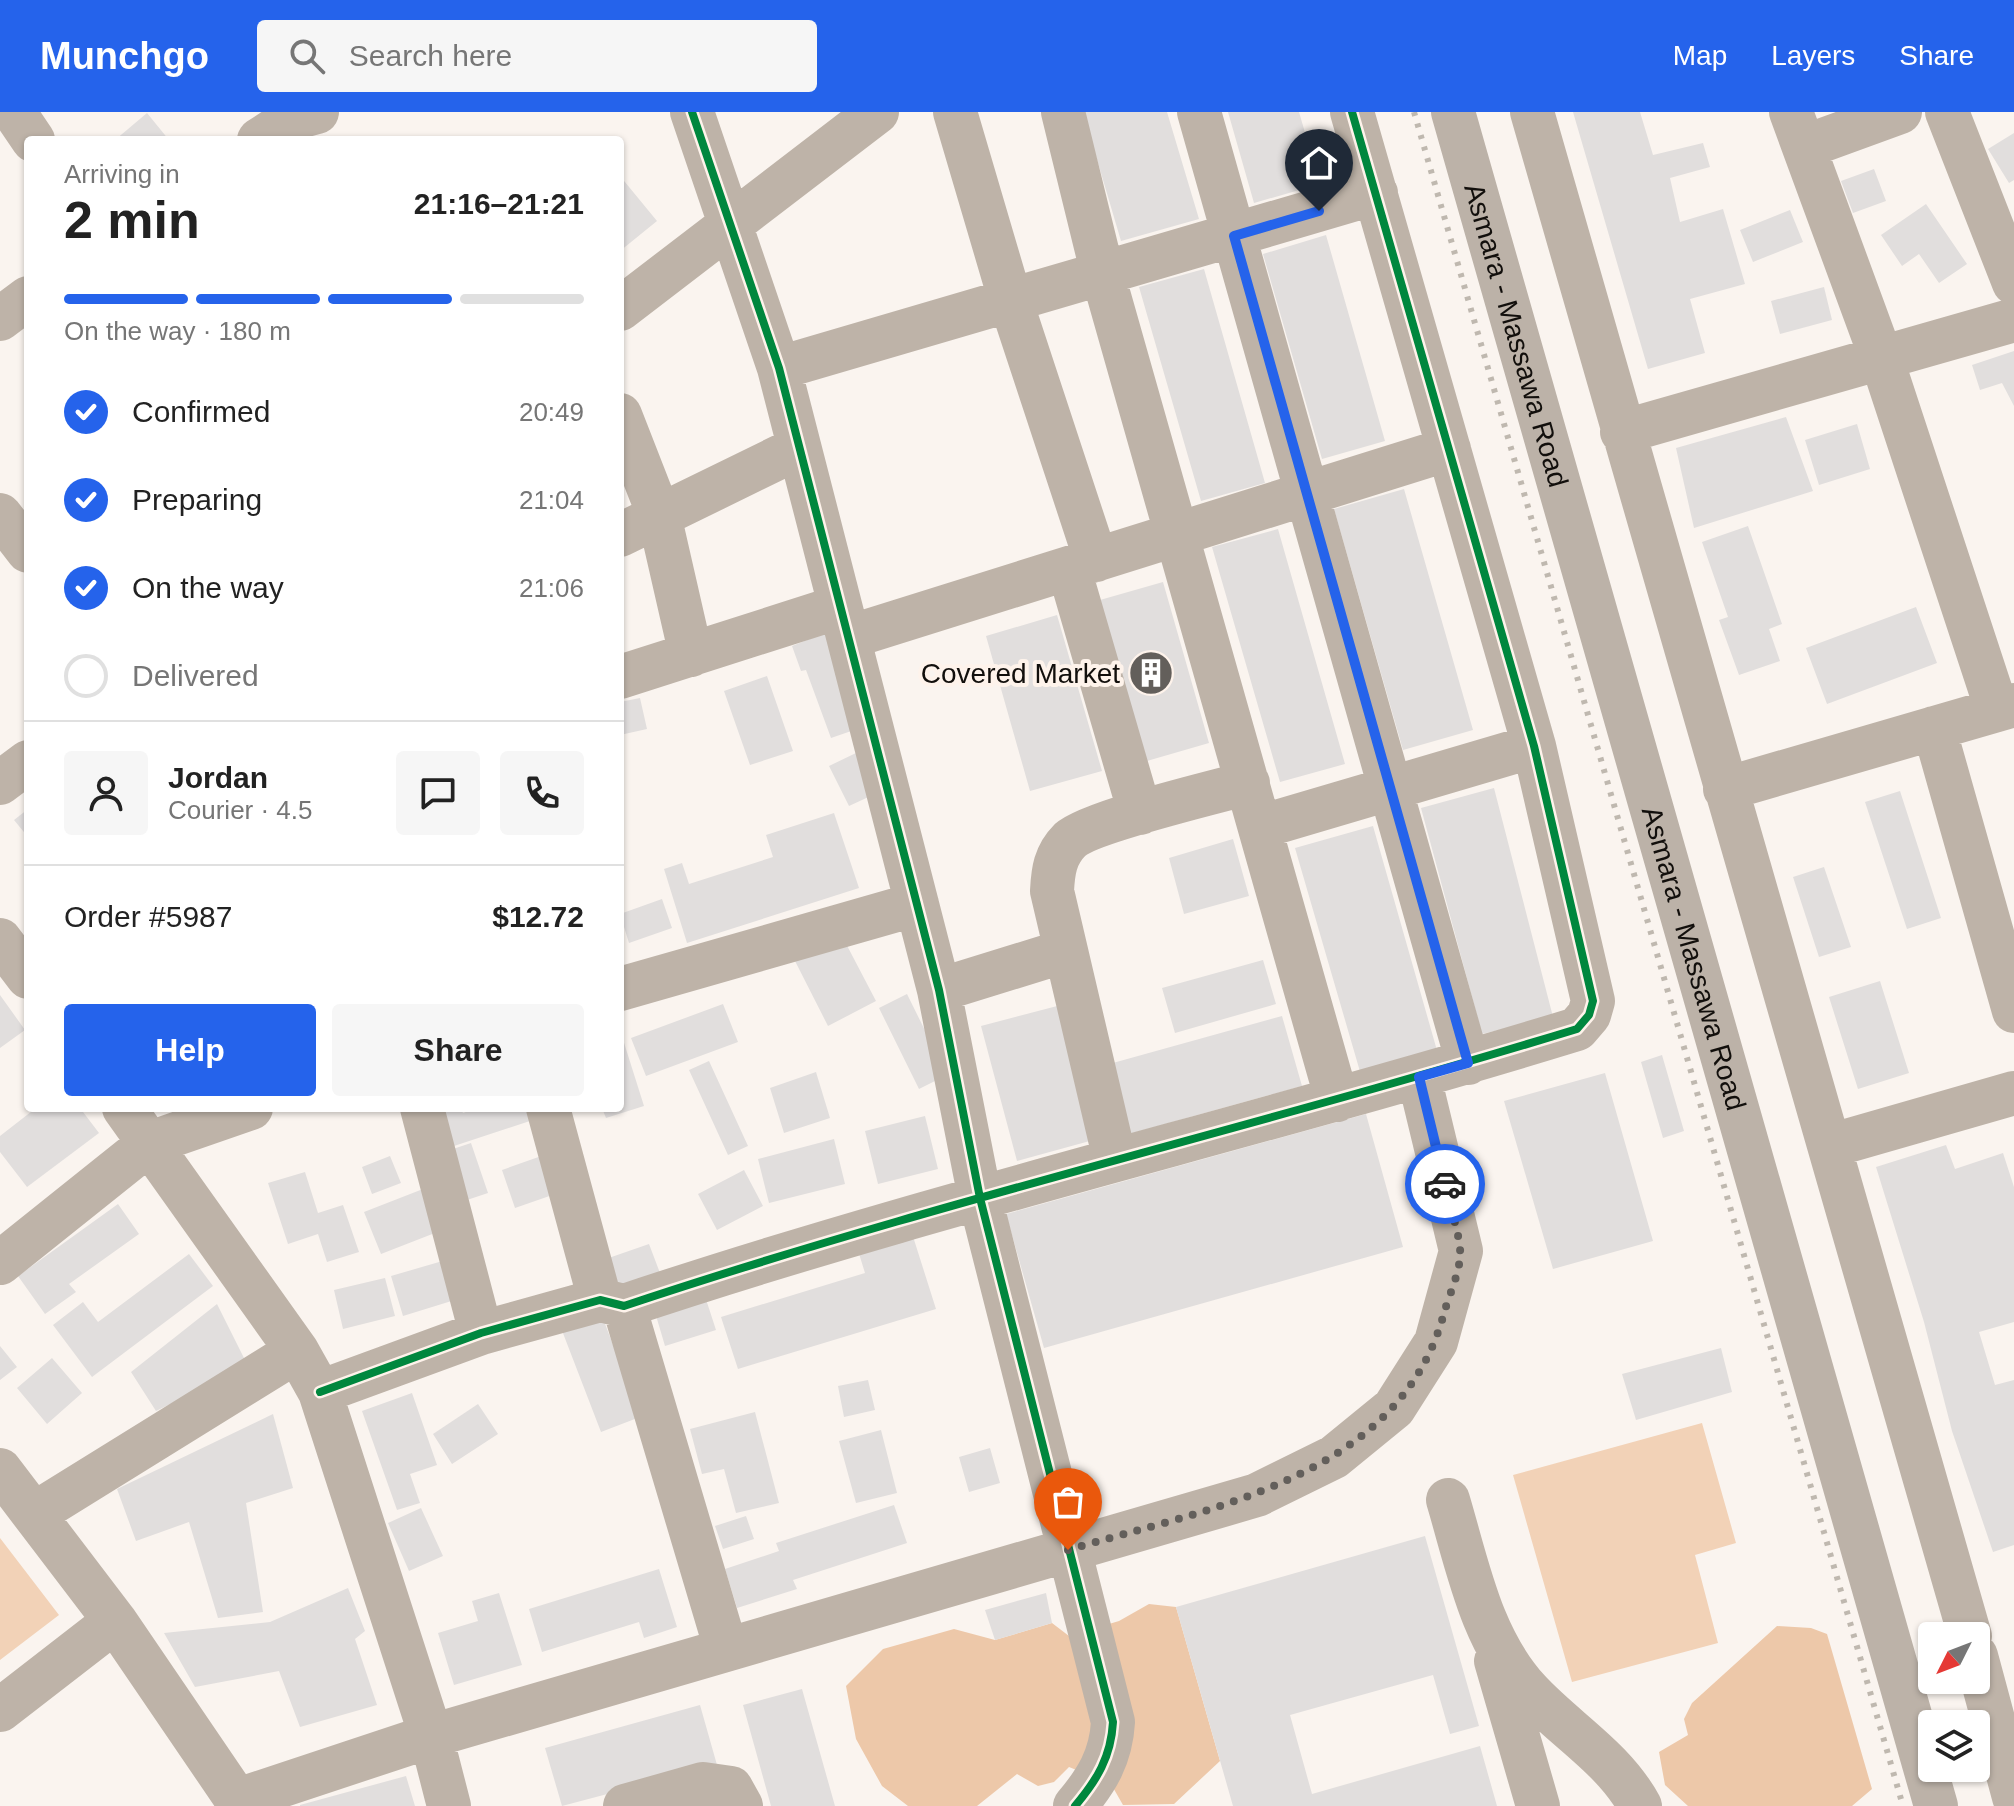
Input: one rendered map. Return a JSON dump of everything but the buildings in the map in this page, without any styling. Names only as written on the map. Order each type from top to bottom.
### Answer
[{"type":"highway","name":"Asmara - Massawa Road","points":[[1453,112],[1936,1806]]},
{"type":"street","points":[[14,112],[30,136]]},
{"type":"street","points":[[692,112],[779,368],[939,990],[980,1198],[1113,1722],[1112,1746],[1099,1775],[1075,1806]]},
{"type":"street","points":[[624,306],[877,112]]},
{"type":"street","points":[[955,112],[1011,302],[1082,565],[1140,813]]},
{"type":"street","points":[[1063,112],[1103,275],[1337,1100]]},
{"type":"street","points":[[1199,112],[1388,789],[1468,1063]]},
{"type":"street","points":[[320,1392],[481,1333],[716,1275],[980,1198],[1468,1063],[1577,1029],[1589,1015],[1593,1001],[1534,746],[1352,112]]},
{"type":"street","points":[[1532,112],[1725,789],[1975,1622]]},
{"type":"street","points":[[1725,789],[2006,707],[1798,130],[1900,112]]},
{"type":"street","points":[[1947,112],[2014,283]]},
{"type":"street","points":[[779,368],[1376,193]]},
{"type":"street","points":[[0,319],[24,301]]},
{"type":"street","points":[[1622,432],[2014,320]]},
{"type":"street","points":[[624,425],[659,515],[691,655]]},
{"type":"street","points":[[624,533],[798,448]]},
{"type":"street","points":[[624,676],[691,655],[1082,565],[1449,449]]},
{"type":"street","points":[[0,515],[24,546]]},
{"type":"street","points":[[1934,728],[2014,1011]]},
{"type":"street","points":[[1260,827],[1534,746]]},
{"type":"street","points":[[0,783],[24,765]]},
{"type":"street","points":[[1115,1160],[1052,891],[1054,863],[1072,838],[1140,813],[1248,783]]},
{"type":"street","points":[[624,988],[917,904]]},
{"type":"street","points":[[0,940],[24,972]]},
{"type":"street","points":[[939,990],[1065,951]]},
{"type":"street","points":[[0,1470],[115,1621],[240,1803],[431,1736],[1257,1495],[1334,1457],[1394,1408],[1436,1342],[1461,1251],[1419,1077]]},
{"type":"street","points":[[1833,1145],[2014,1093]]},
{"type":"street","points":[[127,1112],[297,1351],[320,1392],[431,1736],[449,1806]]},
{"type":"street","points":[[0,1263],[150,1143],[239,1112]]},
{"type":"street","points":[[423,1112],[481,1333]]},
{"type":"street","points":[[549,1112],[726,1649]]},
{"type":"street","points":[[34,1514],[297,1351]]},
{"type":"street","points":[[1448,1500],[1538,1806]]},
{"type":"street","points":[[0,1710],[115,1621]]},
{"type":"street","points":[[1488,1632],[1505,1661],[1530,1693],[1604,1759],[1640,1806]]},
{"type":"street","points":[[1990,1680],[2014,1797]]},
{"type":"street","points":[[625,1806],[703,1784],[731,1788],[741,1806]]},
{"type":"shaded area","points":[[1702,1423],[1736,1543],[1695,1555],[1718,1643],[1572,1682],[1513,1475]]},
{"type":"shaded area","points":[[0,1538],[59,1615],[0,1660]]},
{"type":"shaded area","points":[[1149,1604],[1176,1607],[1220,1761],[1174,1804],[1123,1805],[1111,1784],[1069,1767],[1054,1782],[1038,1786],[1017,1774],[977,1806],[908,1806],[882,1786],[856,1739],[846,1686],[883,1649],[954,1629],[995,1640],[1052,1623],[1069,1636],[1119,1621]]},
{"type":"shaded area","points":[[1777,1626],[1811,1628],[1827,1634],[1872,1789],[1852,1806],[1688,1806],[1665,1785],[1659,1752],[1688,1735],[1684,1719],[1692,1703]]},
{"type":"railway","points":[[1414,112],[1903,1806]]},
{"type":"cycle path","points":[[692,112],[779,368],[939,990],[980,1198],[1113,1722],[1102,1767],[1075,1806]]},
{"type":"cycle path","points":[[320,1392],[481,1333],[600,1300],[624,1306],[861,1232],[1577,1029],[1589,1015],[1593,1001],[1534,746],[1352,112]]},
{"type":"way so far","points":[[1068,1550],[1257,1495],[1334,1457],[1394,1408],[1436,1342],[1461,1251],[1445,1184]]},
{"type":"place","name":"Covered Market","points":[[1151,673]]},
{"type":"route","points":[[1319,211],[1234,236],[1468,1063],[1419,1077],[1445,1184]]}]
